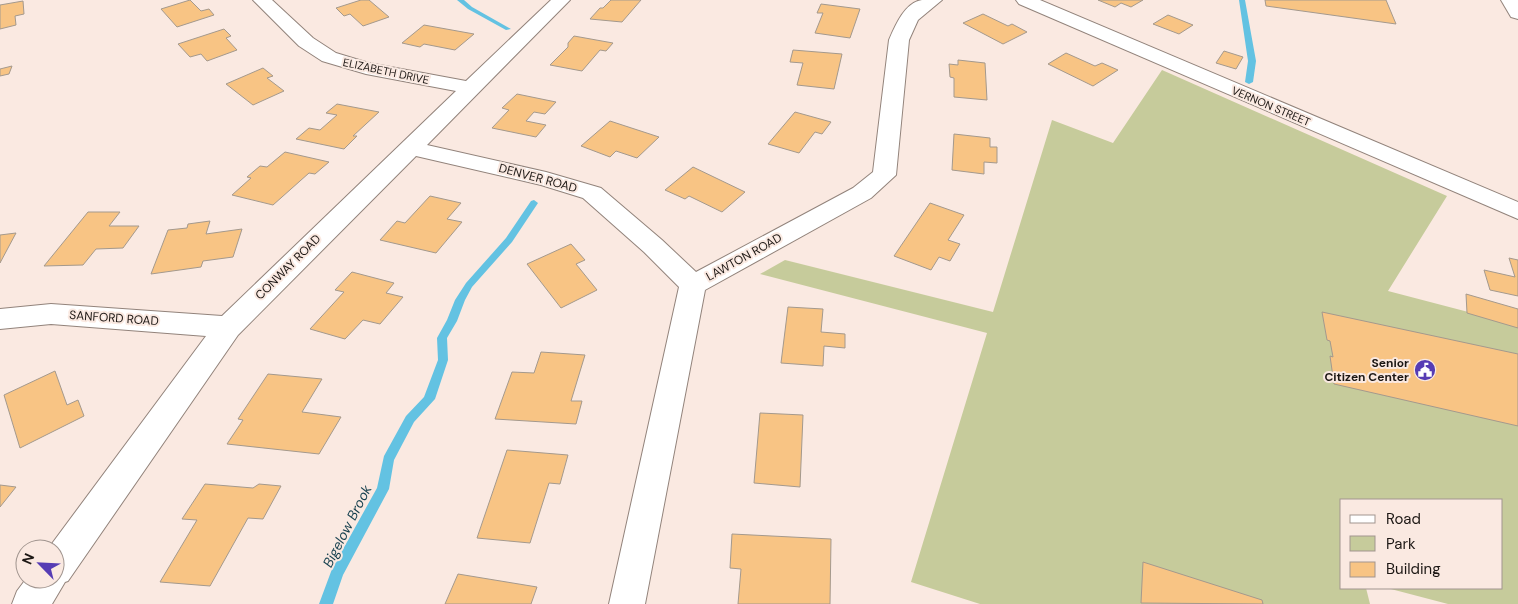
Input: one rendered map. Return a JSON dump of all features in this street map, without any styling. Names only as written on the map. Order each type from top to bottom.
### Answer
[{"type":"street","name":"ELIZABETH DRIVE","points":[[262,0],[306,42],[329,58],[366,68],[471,88]]},
{"type":"street","name":"CONWAY ROAD","points":[[65,555],[228,327],[560,0]]},
{"type":"street","name":"LAWTON ROAD","points":[[627,604],[693,285],[862,193],[884,175],[899,40],[906,20],[922,6],[933,0]]},
{"type":"street","name":"VERNON STREET","points":[[1025,0],[1518,211]]},
{"type":"street","points":[[1510,0],[1518,13]]},
{"type":"street","name":"DENVER ROAD","points":[[410,148],[546,178],[592,193],[654,246],[693,285]]},
{"type":"street","name":"SANFORD ROAD","points":[[0,320],[51,314],[228,327]]},
{"type":"street","points":[[30,604],[41,589]]},
{"type":"green space","points":[[1162,70],[1447,196],[1388,291],[1518,325],[1518,604],[1448,604],[1391,589],[1503,589],[1503,499],[1340,499],[1340,589],[1366,589],[1370,604],[980,604],[911,582],[987,333],[760,274],[785,260],[993,312],[1052,120],[1113,143]]},
{"type":"building","points":[[190,0],[201,11],[209,9],[214,15],[177,27],[161,9]]},
{"type":"building","points":[[361,0],[369,0],[389,17],[363,26],[350,14],[344,16],[336,8]]},
{"type":"building","points":[[611,0],[641,0],[622,22],[590,19]]},
{"type":"building","points":[[1098,0],[1143,0],[1131,7],[1121,3],[1115,7]]},
{"type":"building","points":[[1265,0],[1386,0],[1396,24],[1266,6]]},
{"type":"building","points":[[23,1],[24,14],[15,16],[16,25],[0,29],[0,5]]},
{"type":"building","points":[[821,4],[860,9],[850,38],[815,33],[823,13],[817,13]]},
{"type":"building","points":[[983,14],[1008,26],[1012,24],[1027,32],[1003,44],[963,23]]},
{"type":"building","points":[[1168,15],[1193,25],[1179,34],[1153,24]]},
{"type":"building","points":[[424,25],[474,34],[455,50],[424,44],[420,47],[402,43]]},
{"type":"building","points":[[224,29],[231,36],[226,38],[237,50],[207,61],[201,54],[190,57],[178,44]]},
{"type":"building","points":[[574,36],[613,43],[606,51],[600,50],[582,71],[550,65],[568,47],[568,43]]},
{"type":"building","points":[[793,50],[842,54],[834,89],[797,85],[803,63],[790,62]]},
{"type":"building","points":[[1224,51],[1243,57],[1236,69],[1216,63]]},
{"type":"building","points":[[1066,53],[1095,66],[1102,63],[1118,70],[1093,86],[1048,64]]},
{"type":"building","points":[[958,60],[985,63],[987,100],[954,97],[954,78],[950,77],[949,64],[958,65]]},
{"type":"building","points":[[12,66],[9,74],[0,76],[0,69]]},
{"type":"building","points":[[263,68],[273,76],[267,78],[284,91],[253,105],[226,84]]},
{"type":"building","points":[[517,94],[556,102],[545,114],[534,112],[526,121],[546,125],[536,137],[492,128],[509,110],[502,108]]},
{"type":"building","points":[[337,104],[379,112],[353,136],[357,136],[344,149],[296,139],[309,128],[320,130],[337,115],[326,113]]},
{"type":"building","points":[[795,112],[831,122],[822,134],[815,132],[799,153],[768,144]]},
{"type":"building","points":[[610,121],[659,137],[637,158],[616,151],[610,157],[581,146]]},
{"type":"building","points":[[954,134],[990,138],[990,147],[997,147],[997,163],[984,162],[984,174],[952,170]]},
{"type":"building","points":[[285,152],[329,162],[315,174],[309,173],[273,205],[232,195],[251,178],[247,177],[260,166],[267,167]]},
{"type":"building","points":[[693,167],[745,192],[722,212],[689,196],[685,199],[665,190]]},
{"type":"building","points":[[430,196],[461,203],[447,219],[462,222],[436,253],[380,240],[397,221],[405,223]]},
{"type":"building","points":[[930,203],[964,215],[948,240],[960,244],[950,261],[939,257],[931,270],[894,256]]},
{"type":"building","points":[[88,212],[120,212],[109,226],[139,226],[123,248],[96,249],[83,265],[44,266]]},
{"type":"building","points":[[210,221],[206,234],[242,229],[233,257],[203,261],[201,267],[151,274],[168,230],[187,228],[188,224]]},
{"type":"building","points":[[16,233],[0,263],[0,235]]},
{"type":"building","points":[[571,244],[585,260],[576,264],[597,290],[561,308],[527,264]]},
{"type":"building","points":[[1509,258],[1518,260],[1518,296],[1490,290],[1484,270],[1515,277]]},
{"type":"building","points":[[352,272],[394,283],[386,293],[403,297],[380,324],[363,320],[345,339],[310,329],[344,292],[335,290]]},
{"type":"building","points":[[1466,294],[1518,309],[1518,328],[1467,313]]},
{"type":"building","points":[[788,307],[823,309],[821,332],[845,334],[845,348],[824,346],[823,366],[781,363]]},
{"type":"building","name":"Senior Citizen Center","points":[[1322,312],[1518,354],[1518,426],[1334,384],[1330,356],[1333,357],[1330,341],[1327,340]]},
{"type":"building","points":[[541,352],[585,355],[571,401],[582,401],[576,424],[495,419],[512,372],[534,373]]},
{"type":"building","points":[[55,371],[67,405],[78,400],[84,416],[20,448],[4,395]]},
{"type":"building","points":[[268,374],[322,379],[302,412],[341,417],[319,454],[227,444],[243,420],[238,419]]},
{"type":"building","points":[[760,413],[803,415],[800,487],[754,483]]},
{"type":"building","points":[[507,450],[568,455],[560,484],[549,483],[530,543],[477,538]]},
{"type":"building","points":[[205,484],[253,488],[259,484],[281,486],[263,519],[248,518],[210,586],[160,582],[197,520],[182,519]]},
{"type":"building","points":[[0,485],[16,487],[0,507]]},
{"type":"building","points":[[732,534],[831,539],[830,604],[738,604],[741,569],[730,568]]},
{"type":"building","points":[[1143,562],[1262,600],[1263,604],[1141,603]]},
{"type":"building","points":[[458,574],[537,587],[531,604],[445,604]]},
{"type":"waterway","name":"Bigelow Brook","points":[[460,0],[470,8],[508,29]]},
{"type":"waterway","points":[[1242,0],[1252,61],[1249,82]]},
{"type":"waterway","name":"Bigelow Brook","points":[[326,604],[337,573],[383,489],[388,460],[410,419],[429,399],[443,360],[442,338],[452,321],[460,300],[469,285],[509,240],[534,203]]},
{"type":"place","name":"Senior Citizen Center","points":[[1425,370]]}]
